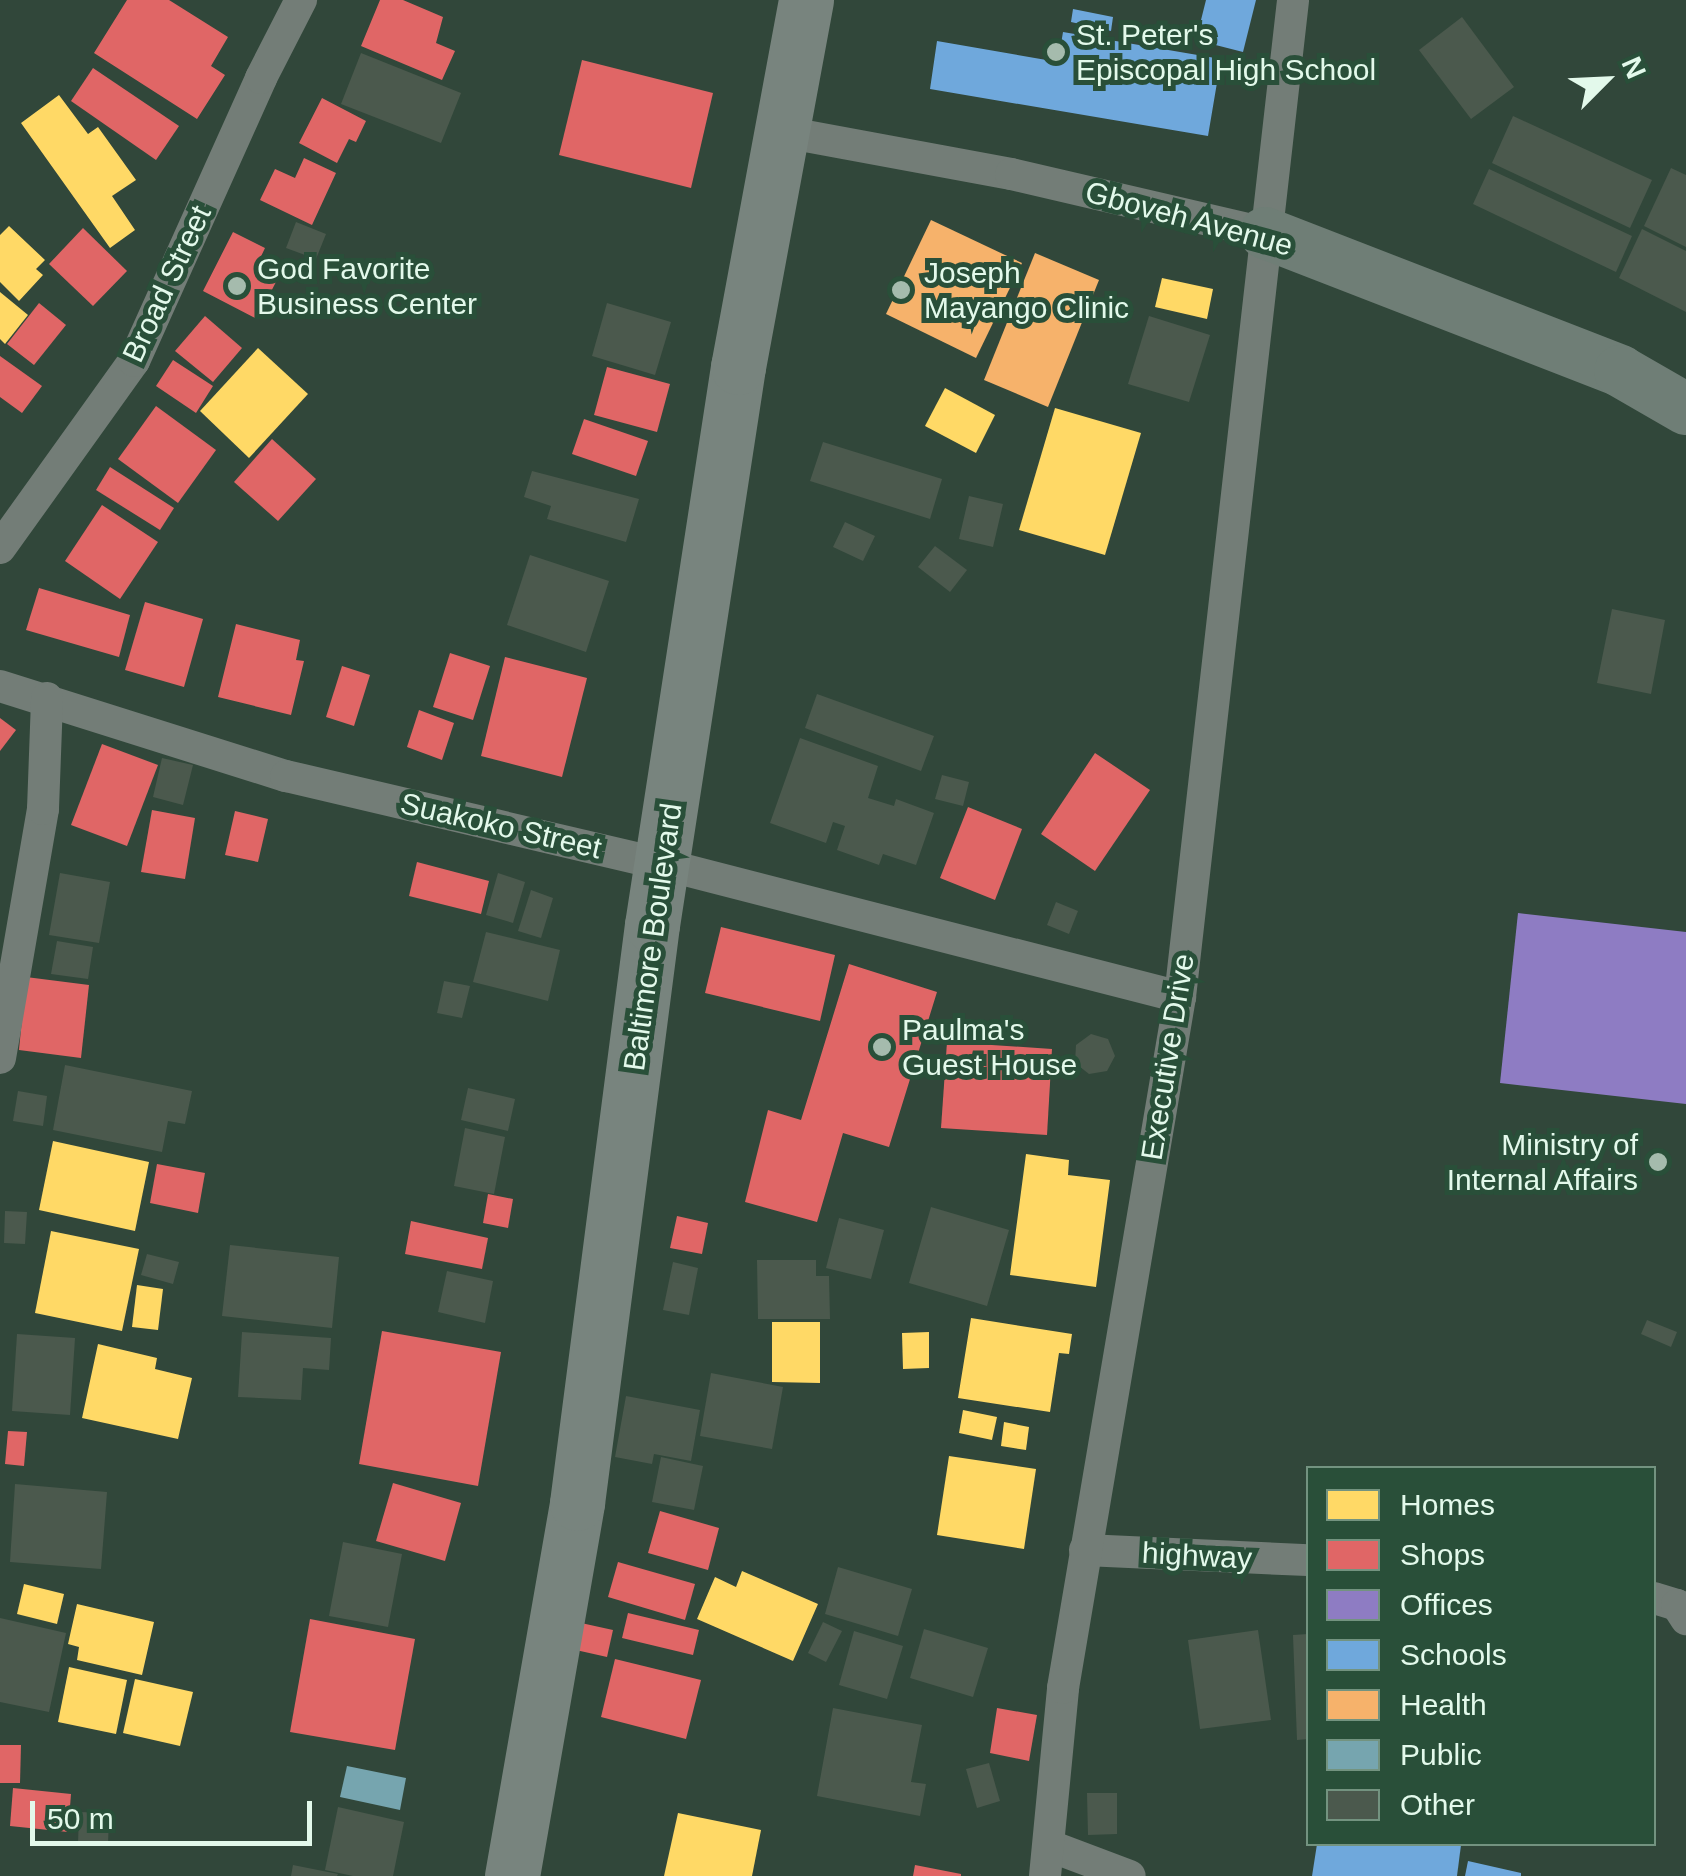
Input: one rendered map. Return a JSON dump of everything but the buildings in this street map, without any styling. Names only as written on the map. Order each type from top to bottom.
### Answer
[{"type":"highway","name":"Baltimore Boulevard","points":[[512,1876],[577,1503],[662,864],[738,367],[806,0]]},
{"type":"main road","name":"Gboveh Avenue","points":[[1265,233],[1620,371],[1686,409]]},
{"type":"street","name":"Broad Street","points":[[0,548],[134,361],[260,78],[300,0]]},
{"type":"street","name":"Executive Drive","points":[[1047,1861],[1063,1688],[1180,997],[1293,0]]},
{"type":"street","name":"Gboveh Avenue","points":[[784,132],[1011,174],[1265,233]]},
{"type":"street","name":"Suakoko Street","points":[[0,686],[286,776],[662,864],[1180,997]]},
{"type":"street","points":[[0,1058],[43,809],[47,698]]},
{"type":"street","name":"highway","points":[[1085,1550],[1306,1560]]},
{"type":"street","points":[[1047,1861],[1130,1876]]},
{"type":"place","name":"St. Peter's Episcopal High School","points":[[1056,52]]},
{"type":"place","name":"God Favorite Business Center","points":[[237,286]]},
{"type":"place","name":"Joseph Mayango Clinic","points":[[901,290]]},
{"type":"place","name":"Paulma's Guest House","points":[[882,1047]]},
{"type":"place","name":"Ministry of Internal Affairs","points":[[1658,1162]]}]
